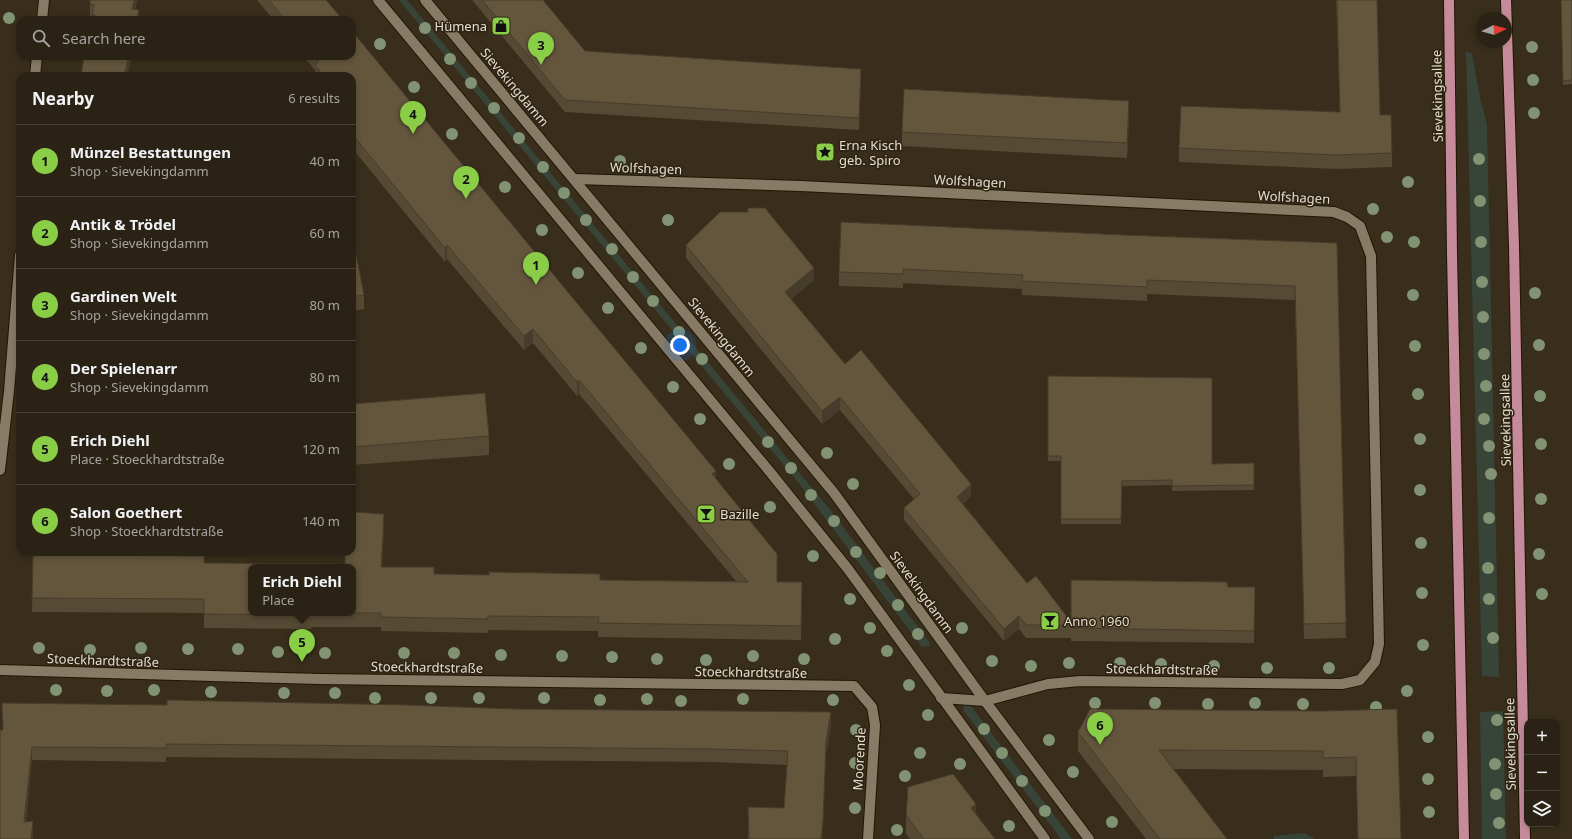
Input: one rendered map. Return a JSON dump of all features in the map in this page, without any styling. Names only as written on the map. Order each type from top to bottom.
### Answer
[{"type":"main road","name":"Sievekingsallee","points":[[1449,0],[1452,254],[1464,839]]},
{"type":"main road","name":"Sievekingsallee","points":[[1506,0],[1514,246],[1525,839]]},
{"type":"street","points":[[42,16],[44,0]]},
{"type":"street","points":[[378,0],[770,472],[848,569],[1045,839]]},
{"type":"street","name":"Sievekingdamm","points":[[425,0],[834,493],[985,701],[1089,839]]},
{"type":"street","points":[[35,72],[37,60]]},
{"type":"street","name":"Wolfshagen","points":[[575,179],[801,186],[1334,212],[1347,217],[1360,226],[1371,256],[1379,644],[1374,662],[1360,680],[1342,684]]},
{"type":"street","points":[[0,470],[9,391],[16,304]]},
{"type":"street","name":"Stoeckhardtstraße","points":[[0,670],[320,679],[854,686]]},
{"type":"street","name":"Stoeckhardtstraße","points":[[985,701],[1048,684],[1080,681],[1342,684]]},
{"type":"street","name":"Moorende","points":[[854,686],[872,707],[875,725],[868,839]]},
{"type":"street","points":[[941,698],[985,701]]},
{"type":"green space","points":[[399,0],[407,0],[832,512],[929,642],[930,646],[922,647],[801,486]]},
{"type":"green space","points":[[1466,51],[1472,54],[1481,102],[1487,124],[1499,677],[1482,676]]},
{"type":"green space","points":[[967,703],[1072,839],[1061,839],[964,711],[963,706]]},
{"type":"green space","points":[[1503,711],[1506,839],[1482,839],[1480,712]]},
{"type":"green space","points":[[1304,833],[1314,839],[1274,839],[1274,836]]},
{"type":"building","points":[[90,0],[134,0],[132,9],[139,10],[138,16],[95,16],[92,15],[94,5],[90,4]]},
{"type":"building","points":[[269,0],[326,0],[340,16],[282,16]]},
{"type":"building","points":[[482,0],[543,0],[585,51],[861,69],[859,118],[565,100]]},
{"type":"building","points":[[1337,0],[1377,0],[1380,115],[1391,115],[1392,153],[1336,155],[1179,148],[1181,106],[1340,112]]},
{"type":"building","points":[[1561,0],[1572,0],[1572,80],[1563,81]]},
{"type":"building","points":[[356,36],[716,471],[712,474],[777,554],[777,582],[802,582],[801,626],[598,623],[599,617],[488,616],[488,619],[381,617],[381,613],[356,613],[356,564],[345,564],[345,556],[356,556],[356,512],[384,514],[381,567],[434,567],[434,574],[489,575],[489,572],[600,574],[600,580],[748,582],[579,380],[577,382],[533,329],[524,336],[447,245],[445,248],[356,139],[356,72],[321,72],[315,65],[319,61],[318,60],[356,60]]},
{"type":"building","points":[[83,60],[128,60],[125,72],[82,72]]},
{"type":"building","points":[[904,89],[1129,101],[1127,143],[902,132]]},
{"type":"building","points":[[748,208],[765,208],[814,268],[785,292],[845,364],[861,350],[971,484],[957,497],[1027,583],[1036,576],[1071,622],[1071,580],[1227,582],[1228,587],[1255,587],[1254,631],[1071,628],[1071,625],[1026,625],[1019,616],[1004,629],[904,508],[920,494],[840,397],[822,411],[686,245],[720,212],[748,212]]},
{"type":"building","points":[[841,222],[1337,243],[1346,623],[1304,624],[1295,286],[1147,280],[1147,287],[1022,281],[1023,275],[903,269],[903,274],[839,272]]},
{"type":"building","points":[[356,253],[364,295],[356,296]]},
{"type":"building","points":[[1048,376],[1212,378],[1212,464],[1254,463],[1254,485],[1172,486],[1172,480],[1122,481],[1121,519],[1061,519],[1061,456],[1048,456]]},
{"type":"building","points":[[485,393],[489,436],[356,447],[356,404]]},
{"type":"building","points":[[33,556],[204,556],[204,563],[345,564],[248,564],[248,614],[204,614],[204,599],[32,598]]},
{"type":"building","points":[[167,700],[515,709],[831,712],[826,741],[821,839],[749,839],[748,807],[784,808],[788,751],[166,744],[166,748],[32,747],[24,822],[33,821],[31,839],[0,839],[0,730],[3,730],[2,703],[167,705]]},
{"type":"building","points":[[1090,709],[1323,711],[1397,709],[1401,839],[1358,839],[1356,757],[1323,758],[1323,751],[1159,750],[1227,839],[1160,839],[1078,732]]},
{"type":"building","points":[[953,774],[976,804],[971,808],[995,839],[924,839],[906,815],[908,787]]},
{"type":"place","name":"Hümena","points":[[501,26]]},
{"type":"place","name":"Gardinen Welt","points":[[541,65]]},
{"type":"place","name":"Der Spielenarr","points":[[413,134]]},
{"type":"place","name":"Erna Kisch geb. Spiro","points":[[825,152]]},
{"type":"place","name":"Antik & Trödel","points":[[466,199]]},
{"type":"place","name":"Münzel Bestattungen","points":[[536,285]]},
{"type":"place","name":"Bazille","points":[[706,514]]},
{"type":"place","name":"Anno 1960","points":[[1050,621]]},
{"type":"place","name":"Erich Diehl","points":[[302,662]]},
{"type":"place","name":"Salon Goethert","points":[[1100,745]]}]
